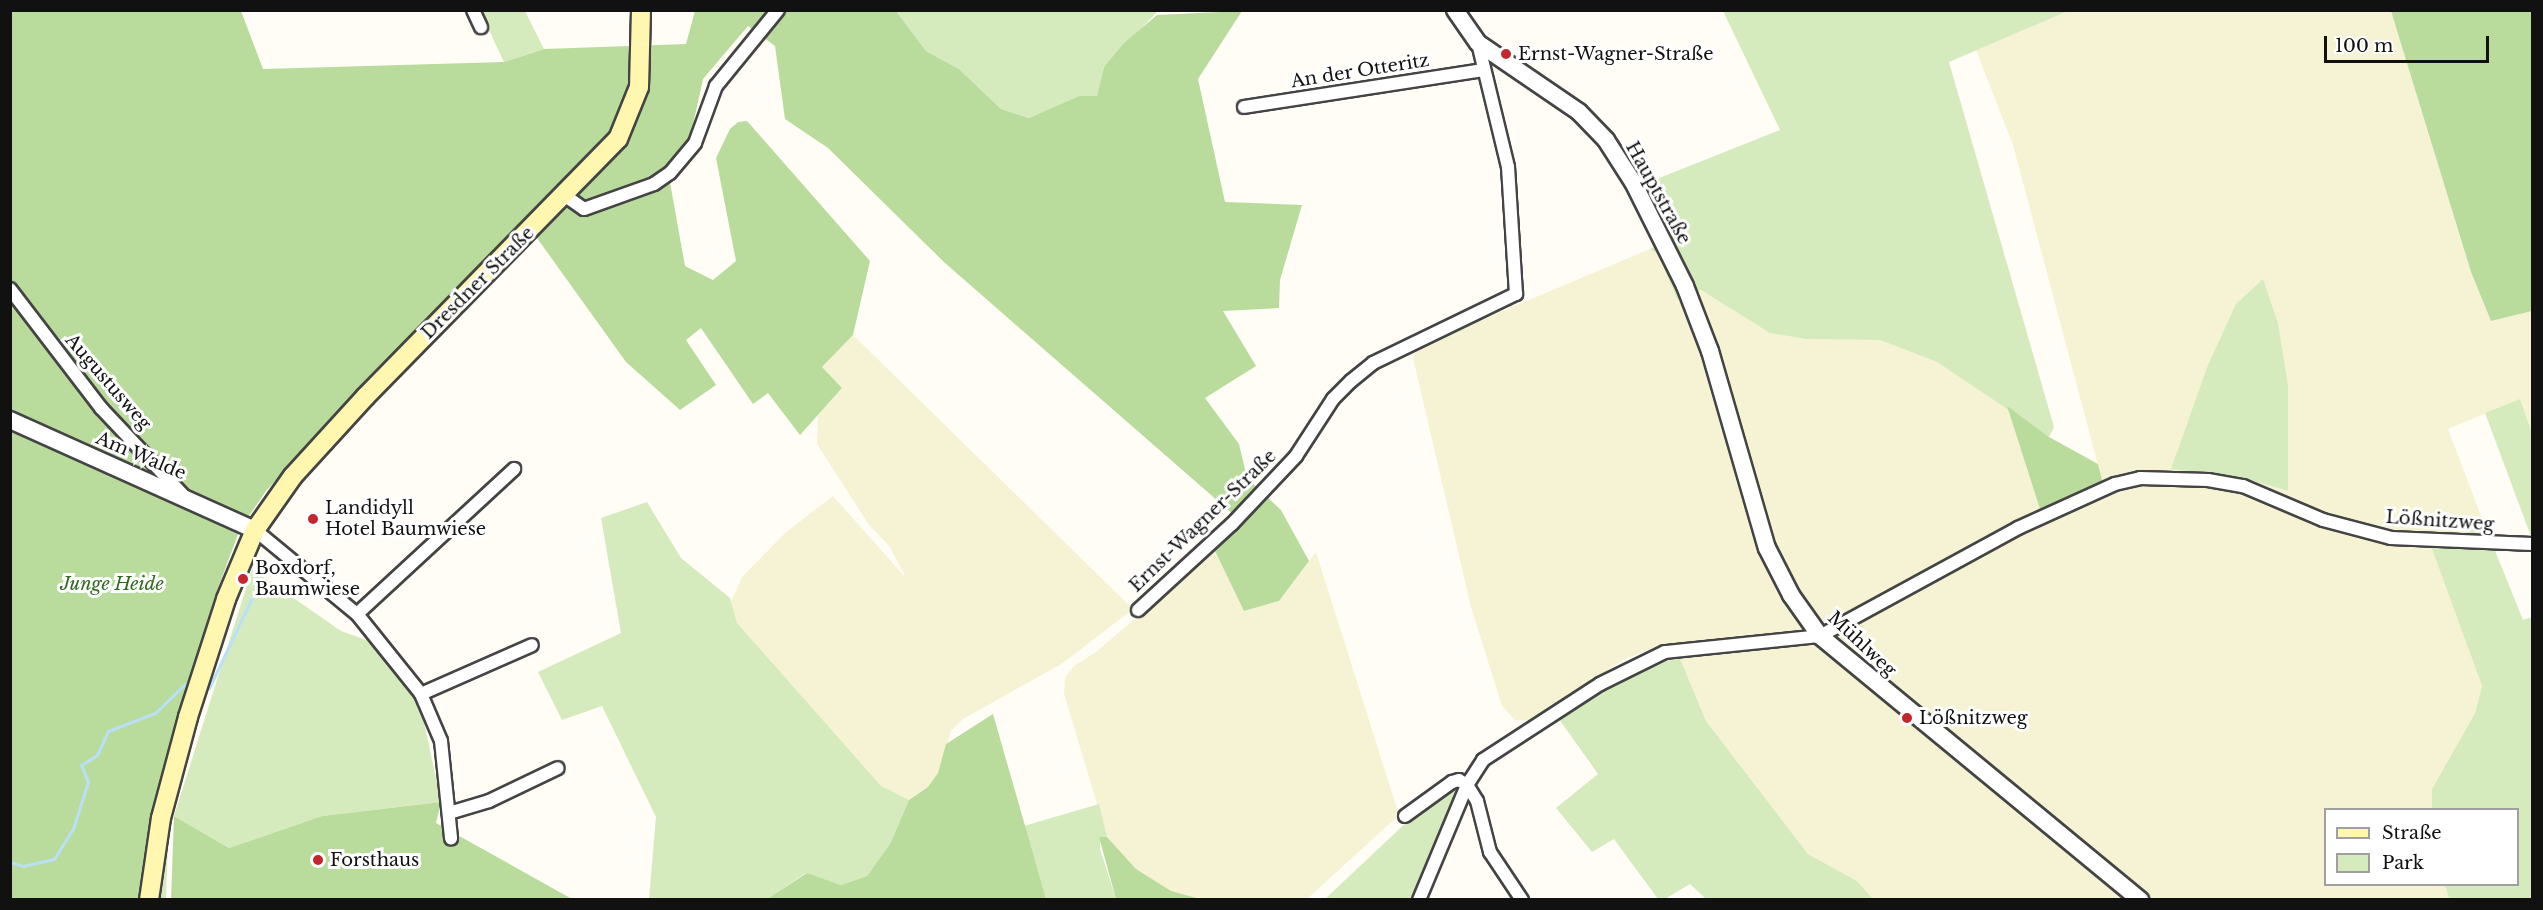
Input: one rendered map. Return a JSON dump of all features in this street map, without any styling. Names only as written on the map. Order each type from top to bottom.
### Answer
[{"type":"main road","name":"Dresdner Straße","points":[[149,900],[161,818],[188,717],[226,599],[255,530],[321,446],[618,140],[632,108],[641,66],[641,10]]},
{"type":"street","points":[[473,10],[481,27]]},
{"type":"street","points":[[564,195],[584,209],[654,184],[670,173],[695,143],[716,86],[778,10]]},
{"type":"street","name":"Hauptstraße","points":[[1455,10],[1478,43],[1579,112],[1606,140],[1633,182],[1685,285]]},
{"type":"street","name":"Ernst-Wagner-Straße","points":[[1138,610],[1232,524],[1296,456],[1333,399],[1351,381],[1381,358],[1516,294],[1508,167],[1501,127],[1482,70],[1478,43]]},
{"type":"street","name":"An der Otteritz","points":[[1244,107],[1482,70]]},
{"type":"street","name":"Mühlweg","points":[[1685,285],[1710,351],[1767,548],[1791,595],[1820,636],[2140,900]]},
{"type":"street","name":"Augustusweg","points":[[10,289],[101,408],[183,495]]},
{"type":"street","name":"Am Walde","points":[[10,420],[183,495],[255,530]]},
{"type":"street","points":[[357,614],[514,469]]},
{"type":"street","name":"Lößnitzweg","points":[[1419,900],[1467,785],[1483,760],[1515,737],[1600,684],[1665,652],[1820,636],[2018,528],[2085,496],[2140,478],[2185,478],[2243,486],[2323,520],[2391,538],[2532,544]]},
{"type":"street","points":[[255,530],[357,614],[421,694],[441,741],[451,838]]},
{"type":"street","points":[[421,694],[532,645]]},
{"type":"street","points":[[449,813],[489,801],[558,768]]},
{"type":"street","points":[[1405,816],[1452,782],[1460,780],[1467,785],[1477,801],[1490,852],[1522,900]]},
{"type":"shaded area","points":[[2068,11],[2391,11],[2471,272],[2491,321],[2532,311],[2532,433],[2520,399],[2448,429],[2485,526],[2460,534],[2428,536],[2482,686],[2475,713],[2432,789],[2432,808],[2324,808],[2324,886],[2445,886],[2449,899],[1873,899],[1857,881],[1808,854],[1706,721],[1679,656],[1668,642],[1623,660],[1530,721],[1515,720],[1502,706],[1471,607],[1413,358],[1419,346],[1650,249],[1658,254],[1677,299],[1701,290],[1771,333],[1805,339],[1880,340],[1937,362],[2007,406],[2040,508],[2103,484],[2013,145],[1976,50]],"holes":[[[2288,386],[2288,491],[2243,478],[2172,469]]]},
{"type":"shaded area","points":[[853,335],[1133,609],[1063,663],[963,719],[951,731],[938,773],[928,787],[909,800],[881,787],[737,623],[729,607],[742,577],[785,533],[833,496],[906,578],[890,547],[869,525],[817,444],[818,415],[842,388],[822,367]]},
{"type":"shaded area","points":[[1215,551],[1245,611],[1279,601],[1316,552],[1399,815],[1307,899],[1200,899],[1171,892],[1136,869],[1107,837],[1064,694],[1065,677],[1074,666],[1096,652]]},
{"type":"green space","name":"Junge Heide","points":[[10,11],[241,11],[263,69],[504,62],[544,49],[686,44],[695,11],[896,11],[926,51],[959,69],[1001,109],[1029,118],[1079,96],[1097,96],[1104,67],[1124,43],[1157,15],[1242,11],[1198,79],[1225,202],[1302,205],[1280,280],[1279,308],[1223,311],[1256,366],[1205,398],[1239,444],[1247,478],[1281,510],[1309,561],[1279,601],[1244,611],[1215,551],[1242,522],[945,263],[828,148],[785,119],[775,46],[748,26],[703,79],[690,138],[669,177],[685,266],[713,280],[736,261],[716,158],[730,129],[738,122],[747,121],[870,261],[853,335],[822,367],[842,388],[800,435],[768,393],[753,404],[701,328],[686,340],[716,385],[680,410],[626,362],[524,220],[298,455],[266,491],[240,529],[215,596],[171,746],[154,819],[147,899],[11,899]]},
{"type":"green space","points":[[480,11],[525,11],[544,49],[504,62]]},
{"type":"green space","points":[[896,11],[1158,11],[1104,67],[1097,97],[1079,96],[1029,118],[1001,109],[959,69],[926,51]]},
{"type":"green space","points":[[1723,11],[2068,11],[1949,62],[2054,427],[2049,437],[1937,362],[1880,340],[1805,339],[1770,333],[1701,290],[1677,299],[1658,254],[1650,249],[1670,238],[1644,184],[1780,130]]},
{"type":"green space","points":[[2391,11],[2532,11],[2532,311],[2491,321],[2471,272]]},
{"type":"green space","points":[[2263,279],[2278,323],[2288,386],[2288,491],[2243,478],[2171,469],[2208,365],[2236,304]]},
{"type":"green space","points":[[2520,399],[2532,433],[2532,539],[2485,413]]},
{"type":"green space","points":[[2007,406],[2049,437],[2098,464],[2103,484],[2040,509]]},
{"type":"green space","points":[[647,502],[681,558],[730,598],[737,623],[881,786],[909,800],[890,844],[867,876],[841,885],[806,873],[767,899],[649,899],[656,817],[602,706],[562,720],[538,672],[621,633],[601,518]]},
{"type":"green space","points":[[2485,526],[2523,620],[2532,617],[2532,899],[2449,899],[2445,886],[2519,886],[2519,808],[2432,808],[2432,789],[2475,713],[2482,686],[2427,535],[2460,534]]},
{"type":"green space","points":[[252,569],[341,631],[369,641],[421,708],[441,802],[322,816],[229,848],[174,816]]},
{"type":"green space","points":[[1679,656],[1706,721],[1808,854],[1857,881],[1873,899],[1706,899],[1690,884],[1665,899],[1658,899],[1614,839],[1592,852],[1556,808],[1598,774],[1559,719],[1612,685]]},
{"type":"green space","points":[[993,714],[1046,899],[767,899],[807,873],[841,885],[867,876],[890,844],[909,800],[928,787],[938,773],[946,744]]},
{"type":"green space","points":[[1453,786],[1459,793],[1424,899],[1324,900],[1412,817]]},
{"type":"green space","points":[[441,802],[436,823],[572,899],[171,900],[174,816],[229,848],[322,816]]},
{"type":"green space","points":[[1099,804],[1107,837],[1100,837],[1100,849],[1116,899],[1046,899],[1024,826]]},
{"type":"green space","points":[[164,833],[168,837],[166,899],[160,900]]},
{"type":"green space","points":[[1099,837],[1107,837],[1136,869],[1171,891],[1200,899],[1116,899]]},
{"type":"waterway","points":[[209,688],[261,579]]},
{"type":"waterway","points":[[10,862],[23,866],[54,859],[73,829],[88,782],[81,765],[97,755],[108,731],[155,713],[185,684]]},
{"type":"place","name":"Ernst-Wagner-Straße","points":[[1506,54]]},
{"type":"place","name":"Landidyll Hotel Baumwiese","points":[[313,519]]},
{"type":"place","name":"Boxdorf, Baumwiese","points":[[243,579]]},
{"type":"place","name":"Lößnitzweg","points":[[1907,718]]},
{"type":"place","name":"Forsthaus","points":[[318,860]]}]
